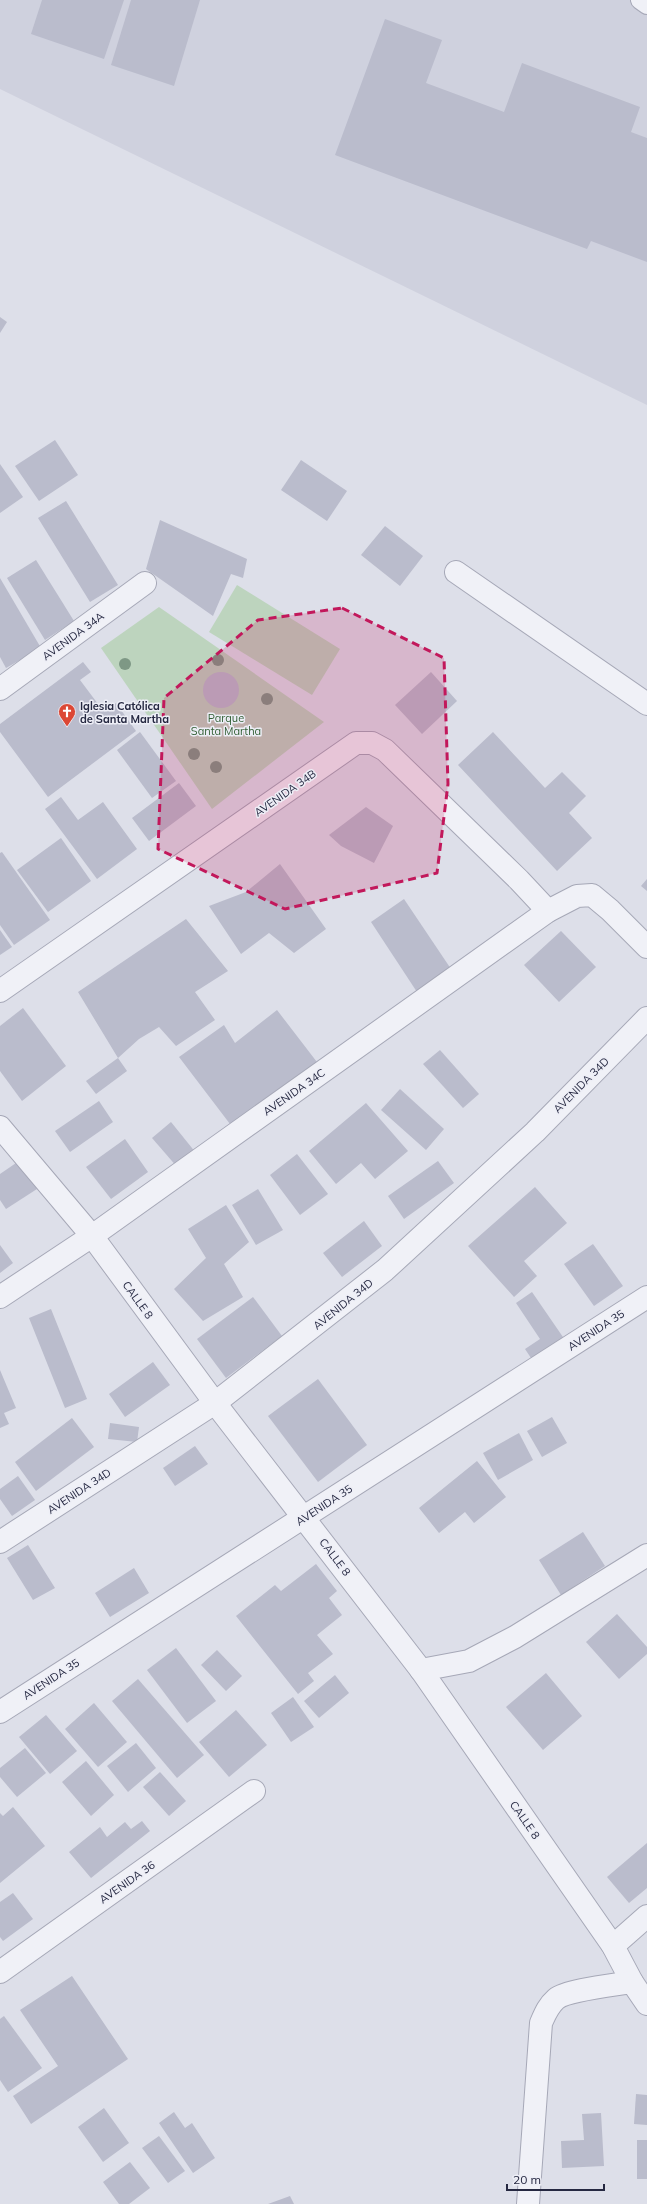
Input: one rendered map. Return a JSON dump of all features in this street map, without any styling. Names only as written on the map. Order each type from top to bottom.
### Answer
[{"type":"street","points":[[456,572],[647,704]]},
{"type":"street","name":"AVENIDA 34A","points":[[0,688],[145,583]]},
{"type":"street","name":"AVENIDA 34B","points":[[0,991],[356,743],[372,743],[385,750],[519,880],[548,911]]},
{"type":"street","name":"AVENIDA 34C","points":[[0,1297],[92,1236],[548,911],[577,896],[592,895],[610,910],[647,947]]},
{"type":"street","name":"AVENIDA 34D","points":[[0,1542],[215,1403],[385,1270],[535,1132],[647,1018]]},
{"type":"street","name":"CALLE 8","points":[[0,1127],[92,1236],[215,1403],[305,1517],[421,1670],[613,1946],[632,1982],[647,2004]]},
{"type":"street","name":"AVENIDA 35","points":[[0,1712],[647,1297]]},
{"type":"street","points":[[421,1670],[469,1660],[482,1654],[515,1637],[647,1555]]},
{"type":"street","name":"AVENIDA 36","points":[[0,1972],[254,1791]]},
{"type":"street","points":[[613,1946],[647,1916]]},
{"type":"street","points":[[528,2204],[541,2023],[545,2014],[551,2005],[562,1995],[632,1982]]},
{"type":"lane","points":[[640,0],[647,5]]},
{"type":"highlighted area","points":[[342,608],[444,658],[448,784],[437,873],[285,909],[158,849],[164,698],[258,620]]},
{"type":"shaded area","points":[[0,0],[647,0],[647,405],[0,89]]},
{"type":"green space","points":[[237,585],[340,649],[312,695],[209,632]]},
{"type":"green space","name":"Parque Santa Martha","points":[[159,607],[324,722],[212,809],[101,648]]},
{"type":"building","points":[[42,0],[124,0],[104,59],[31,34]]},
{"type":"building","points":[[131,0],[200,0],[174,86],[111,65]]},
{"type":"building","points":[[385,19],[442,40],[426,83],[504,112],[522,63],[640,107],[631,132],[647,138],[647,262],[591,241],[587,249],[335,155]]},
{"type":"building","points":[[0,317],[7,322],[0,333]]},
{"type":"building","points":[[55,440],[78,475],[39,501],[15,466]]},
{"type":"building","points":[[301,460],[347,491],[327,521],[281,490]]},
{"type":"building","points":[[0,464],[23,497],[0,513]]},
{"type":"building","points":[[66,501],[118,585],[90,602],[38,518]]},
{"type":"building","points":[[160,520],[247,559],[243,578],[231,574],[213,616],[146,569]]},
{"type":"building","points":[[385,526],[423,556],[400,586],[361,555]]},
{"type":"building","points":[[36,560],[74,621],[45,640],[7,578]]},
{"type":"building","points":[[0,578],[41,648],[6,668],[0,657]]},
{"type":"building","name":"Iglesia Católica de Santa Martha","points":[[83,662],[91,672],[80,680],[104,712],[116,703],[136,731],[48,797],[0,732],[0,724]]},
{"type":"building","points":[[221,672],[231,675],[236,680],[239,690],[236,700],[231,705],[221,708],[211,705],[206,700],[203,690],[206,680],[211,675]]},
{"type":"building","points":[[431,672],[457,701],[422,734],[395,705]]},
{"type":"building","points":[[140,732],[176,781],[152,798],[117,750]]},
{"type":"building","points":[[493,732],[545,788],[562,772],[586,796],[569,813],[592,838],[557,871],[458,765]]},
{"type":"building","points":[[179,783],[196,806],[149,841],[132,818]]},
{"type":"building","points":[[61,797],[78,820],[103,802],[137,849],[97,879],[45,809]]},
{"type":"building","points":[[366,807],[393,826],[374,863],[341,846],[329,835]]},
{"type":"building","points":[[61,838],[91,881],[48,912],[17,870]]},
{"type":"building","points":[[2,852],[50,920],[14,945],[0,925],[0,853]]},
{"type":"building","points":[[280,864],[326,929],[294,953],[269,933],[241,954],[209,906],[246,892]]},
{"type":"building","points":[[647,879],[647,891],[641,886]]},
{"type":"building","points":[[404,899],[451,969],[417,992],[371,922]]},
{"type":"building","points":[[186,919],[228,971],[195,992],[215,1020],[176,1046],[159,1027],[139,1039],[118,1058],[78,992]]},
{"type":"building","points":[[0,930],[12,947],[0,955]]},
{"type":"building","points":[[561,931],[596,967],[559,1002],[524,965]]},
{"type":"building","points":[[23,1008],[66,1066],[22,1101],[0,1071],[0,1026]]},
{"type":"building","points":[[277,1010],[320,1066],[230,1124],[179,1057],[224,1025],[235,1043]]},
{"type":"building","points":[[440,1050],[479,1094],[463,1108],[423,1064]]},
{"type":"building","points":[[118,1058],[127,1071],[96,1094],[86,1081]]},
{"type":"building","points":[[400,1089],[444,1129],[426,1150],[381,1110]]},
{"type":"building","points":[[99,1101],[113,1122],[70,1152],[55,1131]]},
{"type":"building","points":[[366,1103],[408,1151],[375,1179],[361,1163],[336,1184],[309,1151]]},
{"type":"building","points":[[171,1122],[196,1153],[178,1168],[152,1138]]},
{"type":"building","points":[[125,1139],[148,1172],[111,1199],[86,1167]]},
{"type":"building","points":[[297,1154],[328,1194],[300,1215],[270,1175]]},
{"type":"building","points":[[19,1161],[37,1189],[6,1209],[0,1200],[0,1174]]},
{"type":"building","points":[[438,1161],[454,1183],[404,1219],[388,1196]]},
{"type":"building","points":[[535,1187],[567,1223],[524,1261],[537,1276],[514,1297],[468,1246]]},
{"type":"building","points":[[258,1189],[283,1230],[256,1245],[232,1205]]},
{"type":"building","points":[[226,1205],[249,1242],[224,1264],[243,1297],[203,1321],[174,1289],[206,1258],[188,1229]]},
{"type":"building","points":[[364,1221],[382,1246],[342,1277],[323,1253]]},
{"type":"building","points":[[593,1244],[623,1286],[594,1306],[564,1264]]},
{"type":"building","points":[[0,1245],[13,1263],[0,1273]]},
{"type":"building","points":[[532,1292],[565,1340],[533,1361],[525,1349],[540,1339],[516,1303]]},
{"type":"building","points":[[253,1297],[282,1336],[226,1378],[197,1339]]},
{"type":"building","points":[[51,1309],[87,1399],[65,1408],[29,1318]]},
{"type":"building","points":[[153,1362],[170,1385],[125,1417],[109,1394]]},
{"type":"building","points":[[0,1370],[16,1408],[4,1413],[9,1424],[0,1428]]},
{"type":"building","points":[[318,1379],[367,1445],[318,1482],[268,1416]]},
{"type":"building","points":[[552,1417],[567,1443],[542,1457],[527,1431]]},
{"type":"building","points":[[72,1418],[94,1447],[36,1491],[15,1462]]},
{"type":"building","points":[[110,1423],[139,1427],[137,1442],[108,1439]]},
{"type":"building","points":[[519,1433],[533,1460],[498,1480],[483,1453]]},
{"type":"building","points":[[195,1446],[208,1464],[175,1486],[163,1468]]},
{"type":"building","points":[[477,1461],[506,1497],[474,1523],[465,1512],[439,1533],[419,1508]]},
{"type":"building","points":[[18,1476],[35,1500],[12,1516],[0,1499],[0,1489]]},
{"type":"building","points":[[583,1532],[605,1566],[561,1595],[539,1560]]},
{"type":"building","points":[[28,1545],[55,1588],[33,1600],[7,1558]]},
{"type":"building","points":[[316,1564],[337,1591],[329,1598],[342,1615],[317,1635],[333,1654],[308,1673],[314,1681],[298,1694],[236,1616],[275,1585],[281,1591]]},
{"type":"building","points":[[134,1568],[149,1593],[110,1617],[95,1593]]},
{"type":"building","points":[[617,1614],[647,1647],[647,1654],[619,1679],[586,1642]]},
{"type":"building","points":[[176,1648],[216,1701],[187,1723],[147,1670]]},
{"type":"building","points":[[217,1650],[242,1676],[226,1691],[201,1665]]},
{"type":"building","points":[[546,1673],[582,1716],[543,1750],[506,1707]]},
{"type":"building","points":[[335,1675],[349,1693],[319,1718],[304,1701]]},
{"type":"building","points":[[138,1679],[204,1755],[177,1778],[112,1701]]},
{"type":"building","points":[[293,1697],[314,1727],[291,1742],[271,1713]]},
{"type":"building","points":[[94,1703],[127,1742],[98,1767],[65,1729]]},
{"type":"building","points":[[236,1710],[267,1745],[229,1777],[199,1742]]},
{"type":"building","points":[[46,1715],[77,1751],[50,1774],[19,1737]]},
{"type":"building","points":[[136,1743],[156,1768],[128,1792],[107,1766]]},
{"type":"building","points":[[25,1748],[46,1773],[17,1797],[0,1777],[0,1768]]},
{"type":"building","points":[[86,1761],[114,1795],[91,1816],[62,1782]]},
{"type":"building","points":[[160,1772],[186,1801],[169,1816],[143,1787]]},
{"type":"building","points":[[13,1807],[45,1846],[0,1883],[0,1813],[3,1816]]},
{"type":"building","points":[[142,1821],[150,1831],[91,1878],[69,1852],[100,1827],[107,1837],[125,1822],[131,1829]]},
{"type":"building","points":[[647,1843],[647,1888],[629,1903],[607,1877]]},
{"type":"building","points":[[13,1893],[33,1919],[3,1941],[0,1937],[0,1902]]},
{"type":"building","points":[[72,1976],[128,2059],[31,2124],[13,2096],[58,2066],[20,2010]]},
{"type":"building","points":[[4,2016],[42,2068],[8,2092],[0,2080],[0,2019]]},
{"type":"building","points":[[636,2094],[647,2095],[647,2125],[634,2124]]},
{"type":"building","points":[[104,2108],[129,2143],[103,2162],[78,2127]]},
{"type":"building","points":[[174,2112],[185,2128],[192,2123],[215,2158],[193,2173],[159,2123]]},
{"type":"building","points":[[601,2113],[604,2166],[562,2168],[561,2141],[584,2140],[582,2114]]},
{"type":"building","points":[[159,2136],[185,2171],[168,2183],[142,2148]]},
{"type":"building","points":[[637,2140],[647,2140],[647,2179],[637,2179]]},
{"type":"building","points":[[130,2162],[150,2188],[129,2204],[119,2204],[103,2182]]},
{"type":"building","points":[[290,2196],[294,2204],[268,2204]]},
{"type":"place","name":"Iglesia Católica de Santa Martha","points":[[67,727]]}]
